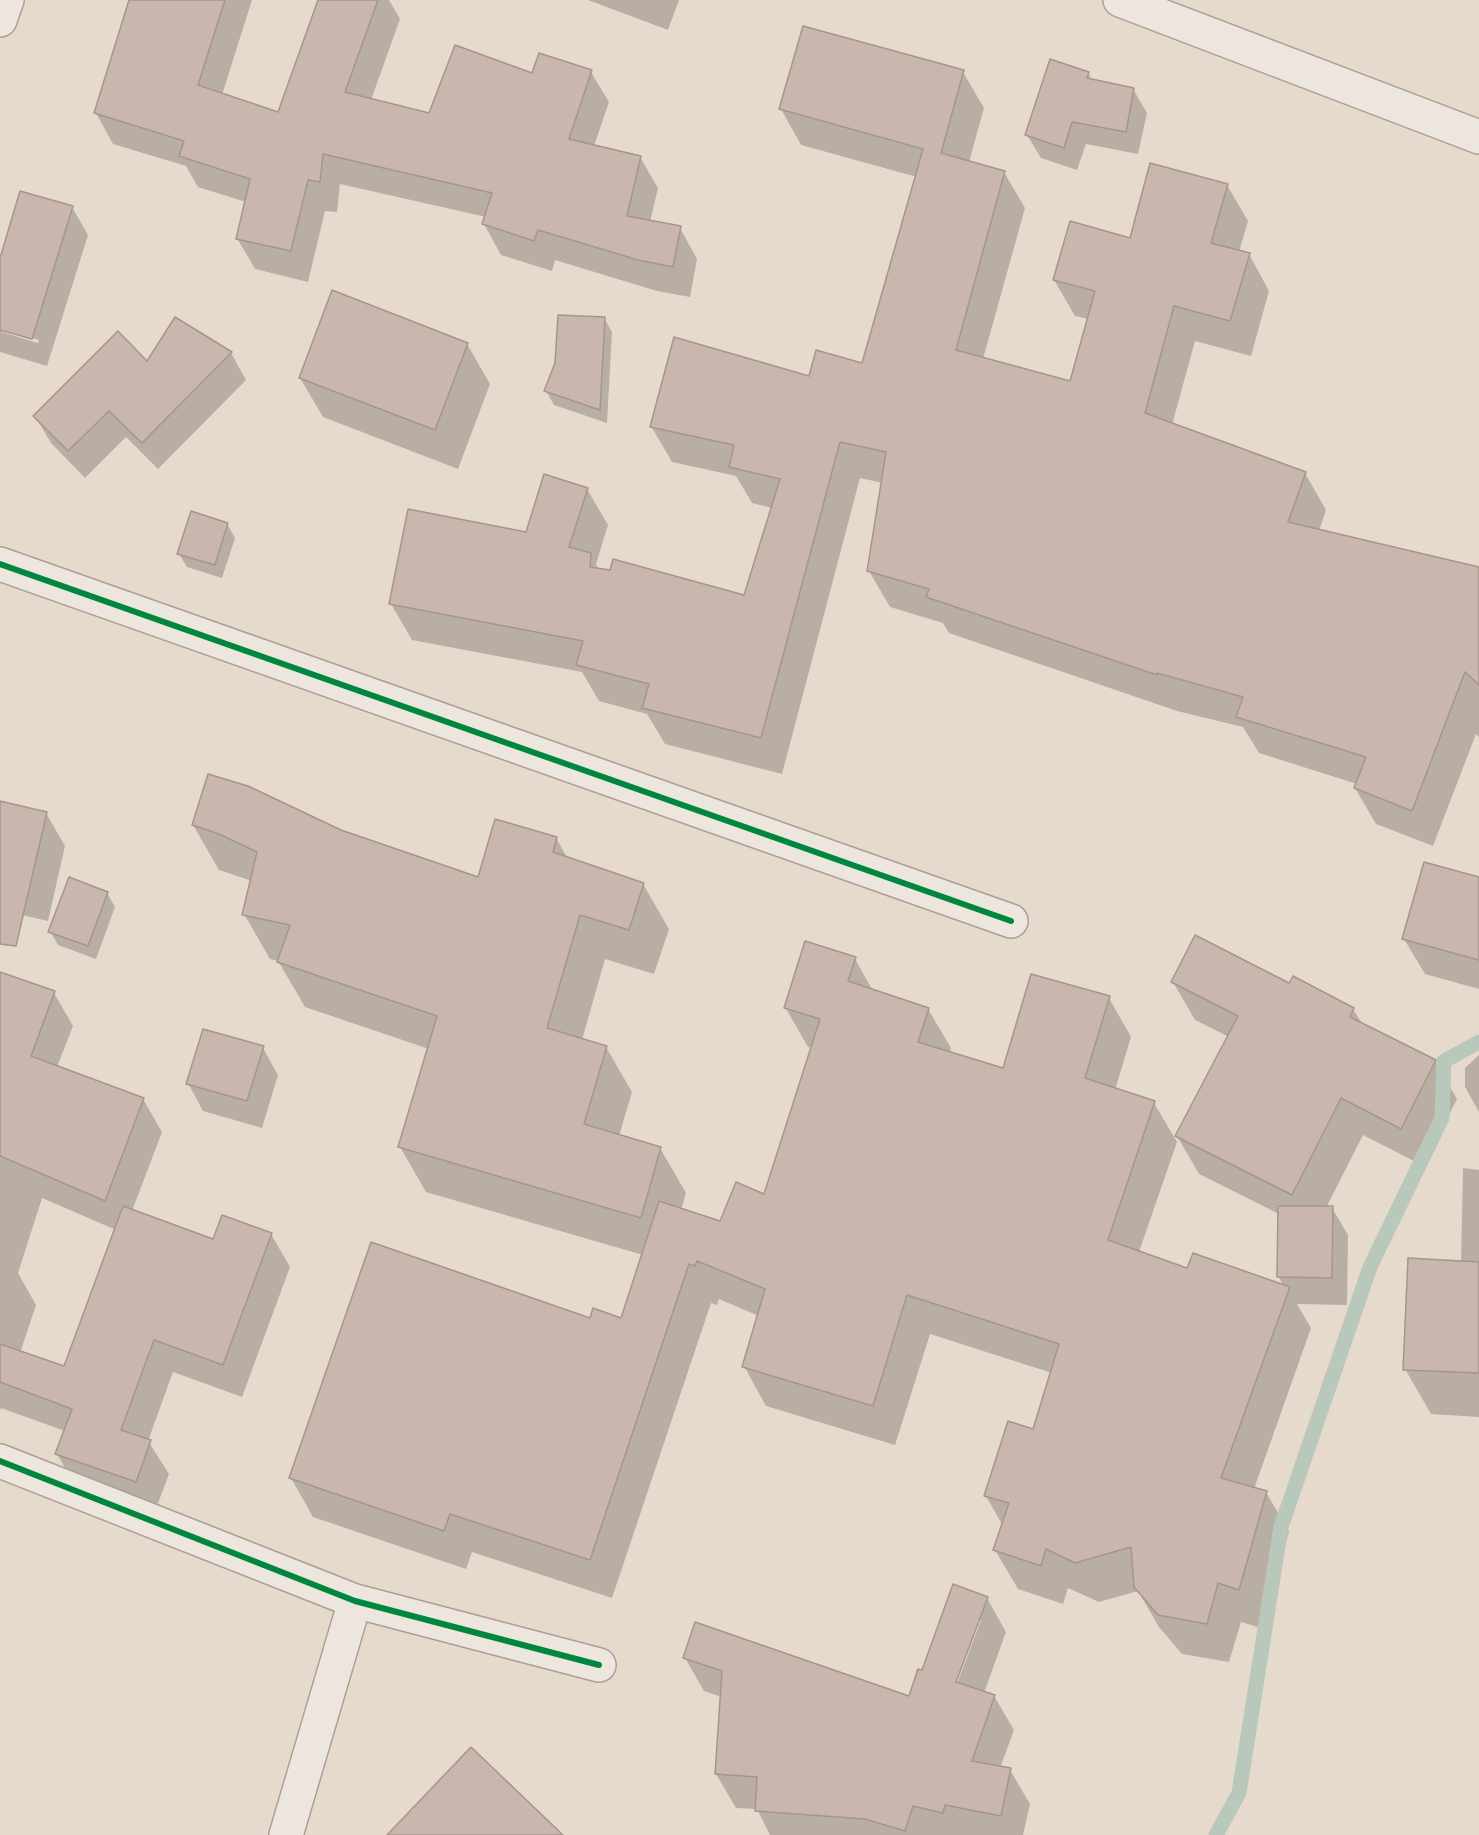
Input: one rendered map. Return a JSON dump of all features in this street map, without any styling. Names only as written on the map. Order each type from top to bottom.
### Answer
[{"type":"street","points":[[0,20],[7,0]]},
{"type":"street","points":[[1120,0],[1479,137]]},
{"type":"street","points":[[0,564],[1011,921]]},
{"type":"street","points":[[0,1461],[355,1601],[599,1665]]},
{"type":"street","points":[[286,1835],[355,1601]]},
{"type":"building","points":[[129,0],[225,0],[198,85],[278,112],[318,0],[378,0],[345,92],[429,113],[455,45],[532,73],[539,53],[592,70],[569,139],[641,156],[627,216],[681,226],[673,267],[638,260],[538,230],[534,241],[482,224],[492,193],[323,154],[320,182],[308,180],[291,251],[236,239],[250,179],[179,156],[184,141],[94,113]]},
{"type":"building","points":[[803,26],[964,70],[941,153],[1005,171],[956,350],[1070,381],[1095,291],[1053,280],[1070,221],[1130,238],[1150,163],[1228,184],[1211,243],[1250,253],[1230,321],[1174,306],[1145,413],[1306,472],[1288,522],[1479,567],[1479,685],[1465,672],[1412,811],[1354,788],[1366,757],[1236,717],[1243,697],[1157,673],[1157,675],[926,597],[929,589],[867,571],[886,452],[840,442],[761,738],[642,708],[649,684],[576,665],[583,641],[389,604],[408,509],[526,532],[544,474],[588,488],[569,547],[591,553],[590,567],[610,570],[613,559],[744,595],[780,479],[729,467],[734,445],[650,427],[674,337],[809,376],[816,350],[862,363],[923,149],[779,109]]},
{"type":"building","points":[[1050,59],[1089,72],[1087,78],[1134,88],[1126,132],[1072,122],[1064,148],[1025,135]]},
{"type":"building","points":[[20,191],[73,206],[32,339],[0,330],[0,258]]},
{"type":"building","points":[[332,290],[468,343],[435,430],[299,378]]},
{"type":"building","points":[[558,315],[605,317],[600,410],[544,391],[555,363]]},
{"type":"building","points":[[175,317],[232,352],[142,443],[109,411],[68,451],[33,416],[118,331],[147,361]]},
{"type":"building","points":[[191,511],[228,523],[215,565],[177,554]]},
{"type":"building","points":[[208,774],[248,786],[341,830],[478,877],[495,819],[557,837],[553,852],[644,883],[629,930],[580,915],[547,1028],[607,1046],[584,1124],[661,1147],[641,1218],[398,1147],[437,1016],[277,962],[290,925],[242,915],[257,852],[219,834],[192,825]]},
{"type":"building","points":[[0,801],[47,812],[16,946],[0,944]]},
{"type":"building","points":[[1424,862],[1479,877],[1479,960],[1402,939]]},
{"type":"building","points":[[69,877],[108,892],[88,946],[48,932]]},
{"type":"building","points":[[1195,935],[1289,983],[1293,976],[1354,1008],[1350,1017],[1436,1060],[1401,1129],[1341,1098],[1292,1195],[1175,1136],[1238,1016],[1171,982]]},
{"type":"building","points":[[805,941],[856,957],[848,981],[929,1008],[918,1042],[1003,1068],[1031,974],[1110,996],[1085,1078],[1155,1101],[1108,1240],[1187,1268],[1193,1253],[1290,1287],[1221,1478],[1267,1491],[1239,1590],[1218,1583],[1207,1624],[1158,1615],[1134,1587],[1131,1547],[1075,1563],[1046,1549],[1041,1566],[993,1550],[1009,1503],[984,1496],[1008,1421],[1033,1429],[1059,1344],[907,1295],[873,1406],[742,1367],[765,1289],[697,1261],[695,1266],[689,1264],[590,1560],[450,1514],[444,1531],[289,1478],[371,1242],[590,1318],[593,1308],[621,1318],[659,1201],[720,1221],[736,1182],[764,1194],[820,1019],[784,1008]]},
{"type":"building","points":[[0,972],[55,991],[31,1056],[144,1098],[105,1201],[0,1156]]},
{"type":"building","points":[[203,1029],[264,1046],[247,1101],[186,1084]]},
{"type":"building","points":[[123,1206],[213,1239],[222,1215],[272,1233],[223,1365],[154,1340],[121,1430],[151,1440],[136,1482],[55,1454],[72,1409],[0,1382],[0,1344],[64,1366]]},
{"type":"building","points":[[1278,1206],[1333,1206],[1332,1278],[1277,1277]]},
{"type":"building","points":[[1408,1258],[1479,1262],[1479,1373],[1403,1370]]},
{"type":"building","points":[[953,1584],[988,1597],[956,1682],[995,1695],[972,1761],[1011,1768],[1001,1816],[945,1805],[943,1813],[913,1806],[905,1831],[865,1819],[755,1811],[757,1777],[715,1774],[722,1671],[683,1658],[695,1622],[909,1696],[918,1669],[922,1670]]},
{"type":"building","points":[[471,1747],[563,1835],[387,1835]]},
{"type":"waterway","points":[[1216,1835],[1239,1793],[1281,1527],[1370,1267],[1442,1118],[1444,1061],[1479,1042]]},
{"type":"cycle path","points":[[0,564],[1011,921]]},
{"type":"cycle path","points":[[0,1461],[355,1601],[599,1665]]}]
